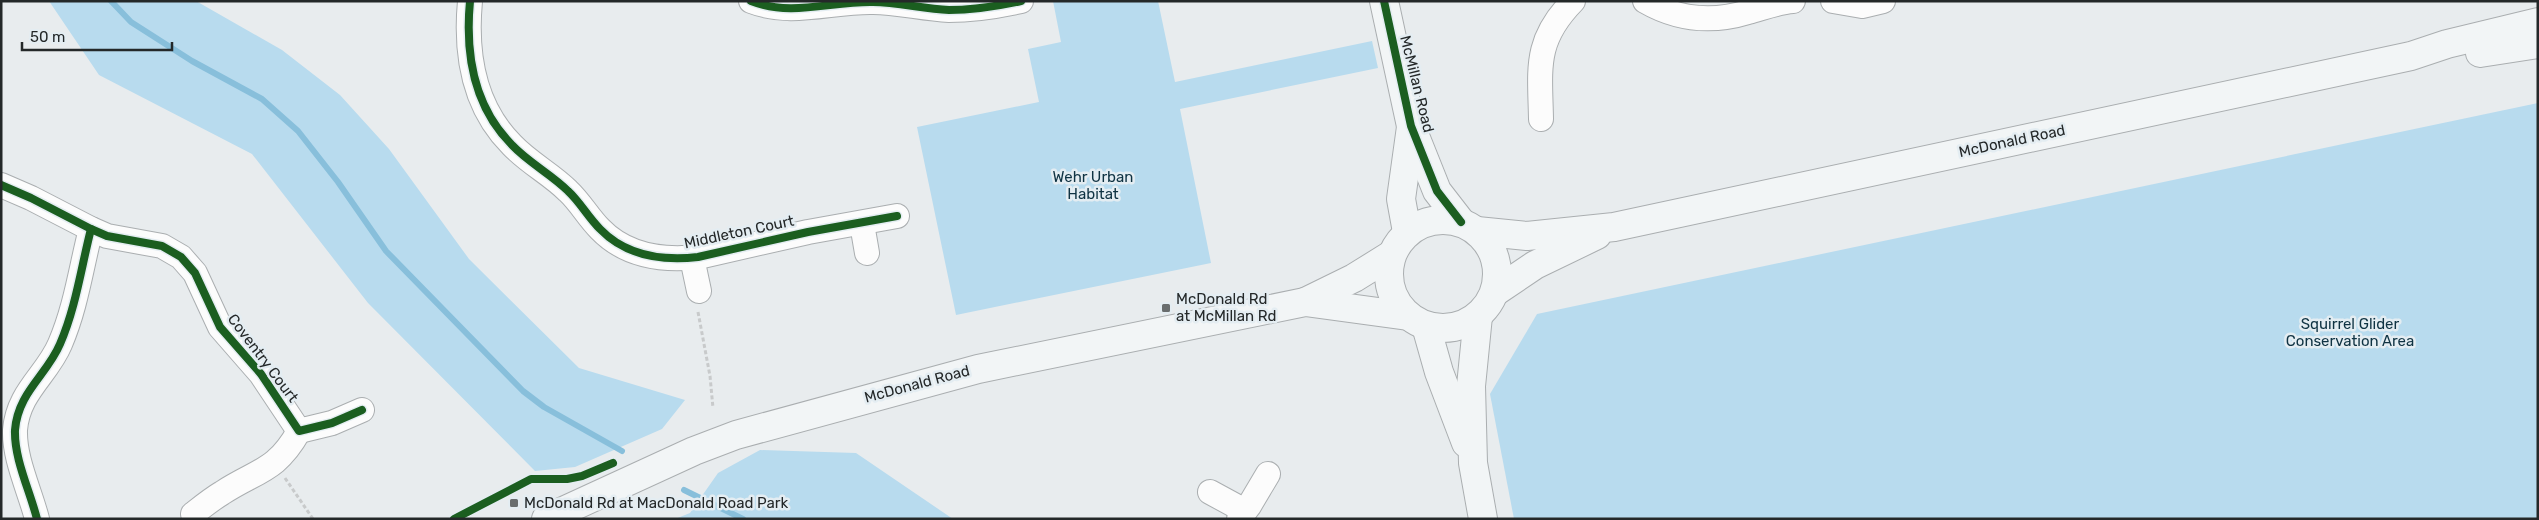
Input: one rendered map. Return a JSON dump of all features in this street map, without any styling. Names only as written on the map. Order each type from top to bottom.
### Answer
[{"type":"main road","name":"McMillan Road","points":[[1384,1],[1411,126],[1437,191],[1469,227]]},
{"type":"main road","name":"McDonald Road","points":[[1469,227],[1527,236],[1614,227],[2411,56],[2447,44],[2538,22]]},
{"type":"main road","name":"McDonald Road","points":[[2411,56],[2452,57],[2538,44]]},
{"type":"main road","name":"McMillan Road","points":[[1407,232],[1401,199],[1411,126]]},
{"type":"main road","points":[[1417,321],[1444,328],[1462,325],[1478,316],[1488,305],[1494,292],[1498,275],[1495,259],[1488,244],[1469,227],[1442,219],[1424,222],[1407,232],[1392,255],[1388,271],[1390,288],[1397,303],[1417,321],[1474,463]]},
{"type":"main road","name":"McDonald Road","points":[[1494,292],[1535,264],[1614,227]]},
{"type":"main road","name":"McDonald Road","points":[[546,519],[619,484],[736,435],[978,369],[1078,346],[1304,302],[1354,278],[1392,255]]},
{"type":"main road","name":"McDonald Road","points":[[1304,302],[1417,321]]},
{"type":"main road","points":[[1478,316],[1471,386],[1474,463],[1483,519]]},
{"type":"street","name":"Middleton Court","points":[[470,1],[469,51],[473,78],[483,104],[495,126],[513,146],[571,194],[599,228],[615,242],[635,252],[654,257],[692,258],[808,232],[862,224],[897,216]]},
{"type":"street","points":[[751,1],[778,9],[797,10],[872,2],[950,10],[984,8],[1022,1]]},
{"type":"street","points":[[1547,106],[1540,61],[1545,40],[1557,17],[1573,1]]},
{"type":"street","points":[[1645,1],[1660,10],[1684,18],[1708,20],[1730,17],[1793,1]]},
{"type":"street","points":[[1833,1],[1862,6],[1883,1]]},
{"type":"street","name":"Coventry Court","points":[[1,185],[31,198],[91,230],[116,238],[162,246],[181,257],[195,273],[220,327],[261,374],[299,431]]},
{"type":"street","points":[[862,224],[867,253]]},
{"type":"street","points":[[37,519],[17,452],[15,431],[19,411],[29,388],[59,346],[71,315],[91,230]]},
{"type":"street","name":"Middleton Court","points":[[692,258],[699,291]]},
{"type":"street","points":[[193,514],[217,506],[275,464],[288,451],[299,431],[332,423],[362,410]]},
{"type":"street","points":[[1210,492],[1242,515],[1268,474]]},
{"type":"path","points":[[699,291],[696,300],[710,376],[713,408]]},
{"type":"path","points":[[275,464],[313,519]]},
{"type":"path","points":[[454,519],[531,478],[582,476]]},
{"type":"green space","points":[[49,1],[196,1],[282,50],[340,95],[389,149],[469,259],[579,368],[685,400],[662,429],[575,467],[535,471],[368,303],[252,154],[99,75]]},
{"type":"green space","name":"Wehr Urban Habitat","points":[[1053,1],[1158,1],[1175,82],[1372,41],[1378,68],[1180,109],[1211,263],[956,315],[917,127],[1039,102],[1028,49],[1061,42]]},
{"type":"green space","name":"Squirrel Glider Conservation Area","points":[[2538,103],[2538,519],[1514,519],[1490,394],[1537,314]]},
{"type":"green space","points":[[760,450],[856,453],[953,519],[675,519],[690,513],[718,473]]},
{"type":"waterway","points":[[111,1],[131,22],[192,61],[262,99],[298,131],[338,182],[386,251],[523,391],[544,407],[622,451]]},
{"type":"waterway","points":[[684,490],[743,519]]},
{"type":"cycle path","points":[[470,1],[469,40],[471,60],[474,78],[488,114],[512,145],[572,195],[600,229],[621,245],[645,255],[671,258],[698,257],[808,232],[897,216]]},
{"type":"cycle path","points":[[751,1],[781,8],[873,2],[949,10],[1021,1]]},
{"type":"cycle path","points":[[1384,1],[1411,126],[1437,191],[1461,222]]},
{"type":"cycle path","points":[[1,185],[107,236],[162,246],[181,257],[195,273],[220,327],[261,374],[299,431],[332,423],[362,410]]},
{"type":"cycle path","points":[[37,519],[17,452],[15,441],[17,417],[27,394],[48,365],[66,330],[91,229]]},
{"type":"cycle path","points":[[454,519],[531,479],[567,479],[582,476],[613,463]]},
{"type":"place","name":"McDonald Rd at McMillan Rd","points":[[1166,308]]},
{"type":"place","name":"McDonald Rd at MacDonald Road Park","points":[[514,503]]}]
